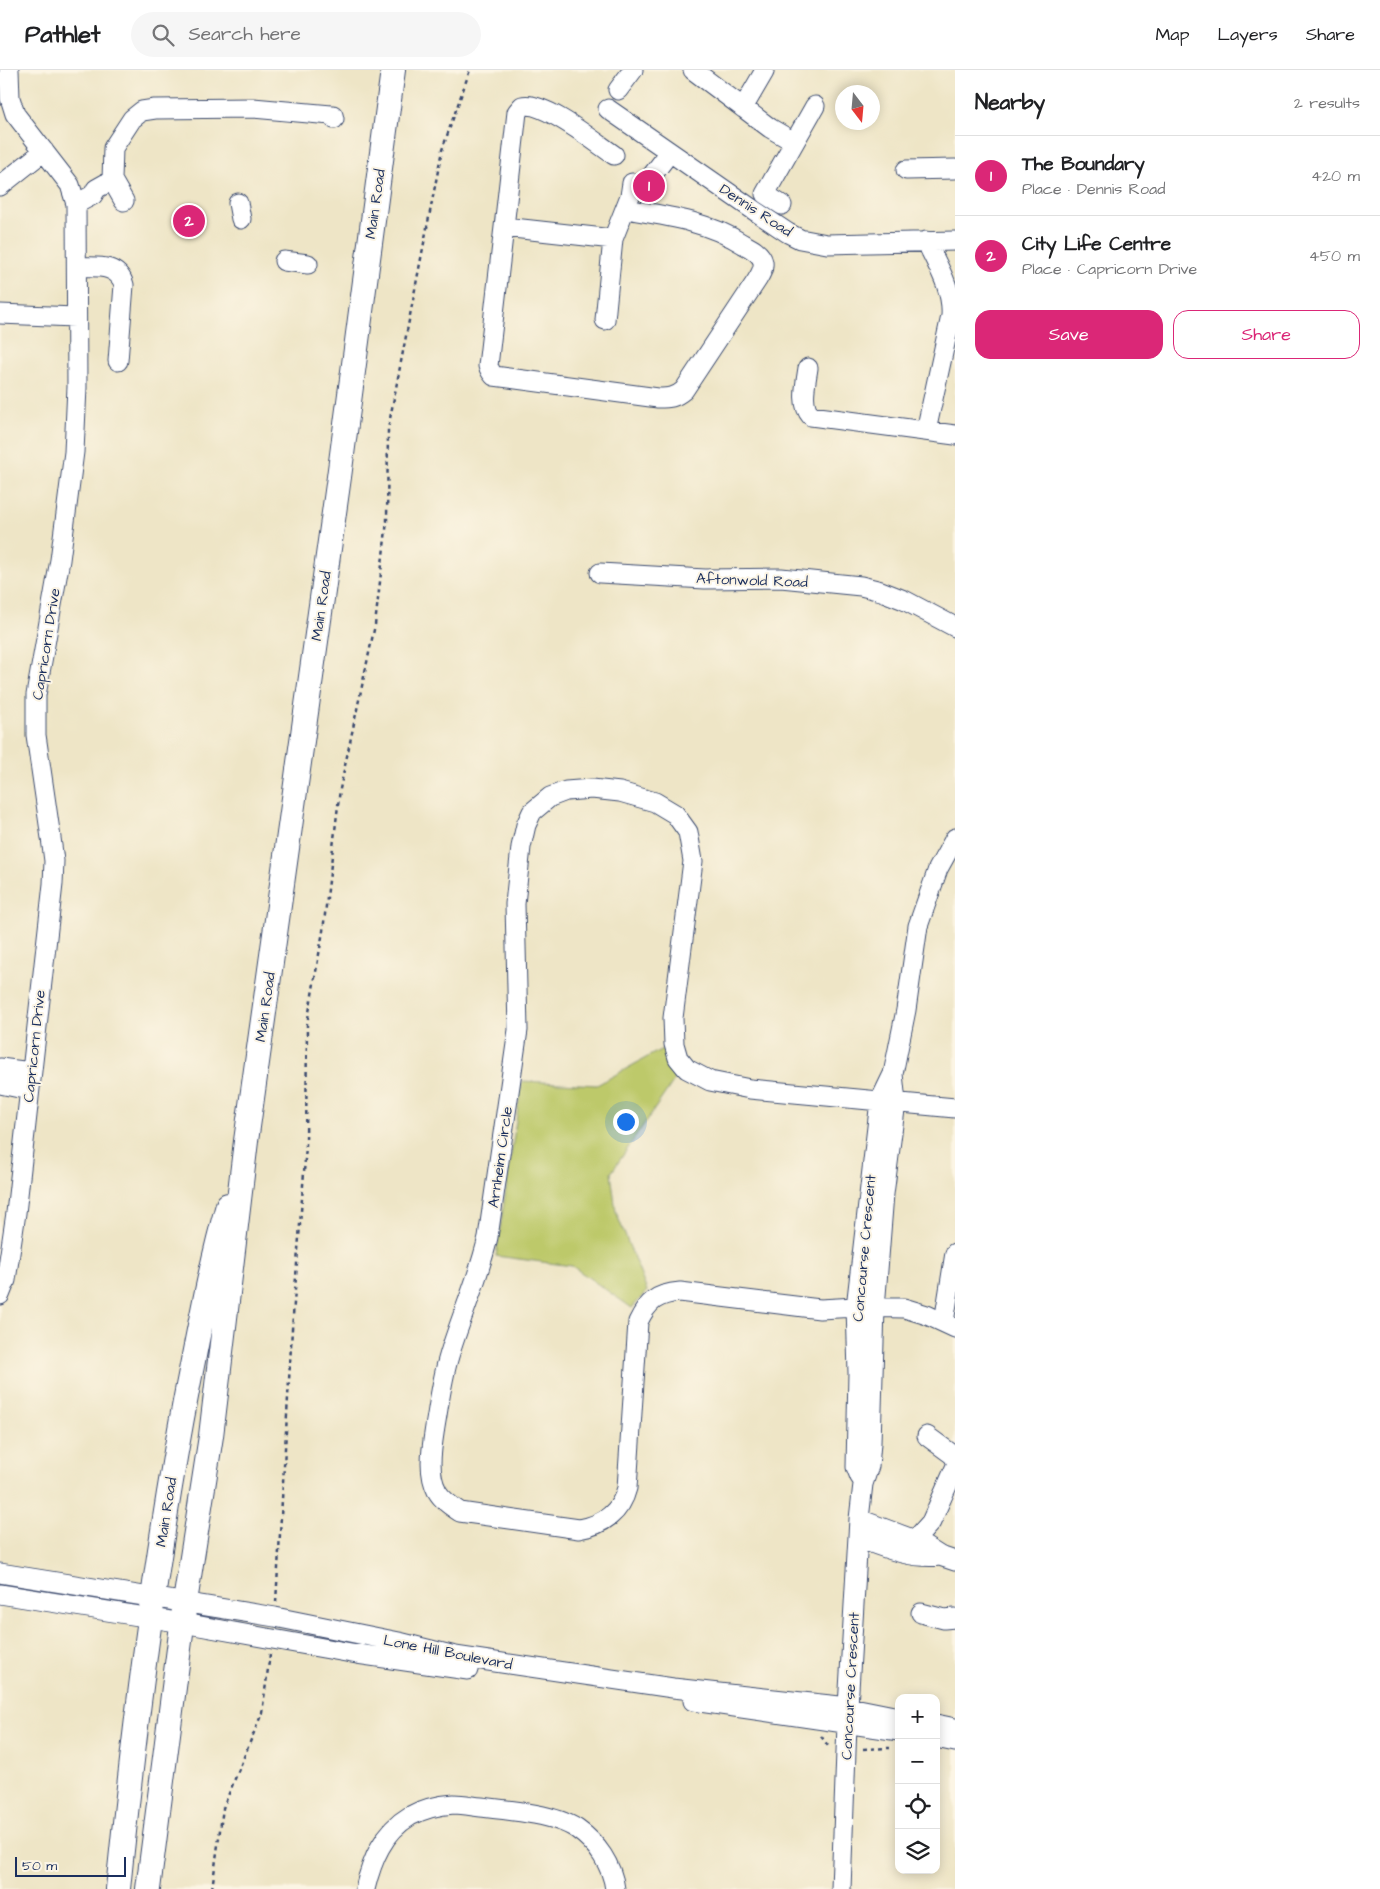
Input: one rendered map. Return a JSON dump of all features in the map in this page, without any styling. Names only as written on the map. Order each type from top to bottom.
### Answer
[{"type":"main road","name":"Main Road","points":[[148,1889],[184,1612],[211,1436],[246,1141],[339,477],[393,70]]},
{"type":"main road","name":"Main Road","points":[[118,1889],[150,1607],[178,1438],[213,1262],[246,1141]]},
{"type":"street","name":"Capricorn Drive","points":[[0,1295],[6,1280],[8,1211],[30,1081],[53,884],[54,861],[36,735],[36,694],[60,560],[74,452],[76,387],[75,201],[70,185],[15,114],[10,98],[10,70]]},
{"type":"street","points":[[618,90],[633,70]]},
{"type":"street","points":[[695,71],[743,108],[794,142]]},
{"type":"street","points":[[743,108],[764,72]]},
{"type":"street","points":[[614,155],[546,110],[530,104],[522,106],[518,112],[488,366],[494,376],[670,398],[678,396],[687,386],[762,272],[763,264],[760,256],[750,248],[713,228],[694,222],[637,188]]},
{"type":"street","points":[[782,205],[765,194],[815,106]]},
{"type":"street","points":[[75,201],[93,195],[104,185],[113,148],[132,119],[142,111],[211,108],[299,111],[334,115],[334,119]]},
{"type":"street","name":"Dennis Road","points":[[608,109],[754,211],[800,239],[827,244],[955,241]]},
{"type":"street","points":[[605,320],[613,239],[637,188],[664,148]]},
{"type":"street","points":[[0,186],[44,151]]},
{"type":"street","points":[[906,170],[955,169]]},
{"type":"street","points":[[104,185],[124,201]]},
{"type":"street","points":[[504,227],[613,239]]},
{"type":"street","points":[[926,241],[947,286],[952,306],[926,431]]},
{"type":"street","points":[[284,261],[308,264]]},
{"type":"street","points":[[76,272],[95,278],[110,277],[118,273],[124,285],[118,361]]},
{"type":"street","points":[[0,314],[75,317]]},
{"type":"street","points":[[808,368],[805,401],[806,408],[811,416],[955,435]]},
{"type":"street","name":"Aftonwold Road","points":[[600,573],[705,579],[781,578],[861,586],[904,600],[955,627]]},
{"type":"street","name":"Arnheim Circle","points":[[950,1325],[904,1308],[856,1307],[820,1309],[680,1292],[665,1293],[652,1301],[638,1322],[626,1494],[624,1501],[612,1514],[590,1527],[579,1529],[460,1512],[446,1502],[437,1490],[432,1473],[432,1453],[442,1384],[448,1357],[484,1256],[490,1227],[518,1030],[515,928],[516,881],[521,847],[526,826],[532,812],[550,797],[566,791],[592,789],[620,792],[654,802],[675,814],[688,832],[693,861],[673,1018],[674,1044],[678,1058],[687,1069],[710,1081],[732,1086],[955,1108]]},
{"type":"street","name":"Concourse Crescent","points":[[863,1484],[856,1467],[858,1374],[856,1307],[888,1102],[906,1010],[918,926],[938,869],[955,838]]},
{"type":"street","points":[[0,1068],[30,1081]]},
{"type":"street","points":[[0,1084],[30,1081]]},
{"type":"street","name":"Concourse Crescent","points":[[841,1889],[858,1529],[863,1484],[869,1466],[875,1308],[884,1194],[888,1102]]},
{"type":"street","points":[[950,1325],[955,1253]]},
{"type":"street","points":[[927,1436],[953,1455],[955,1459]]},
{"type":"street","points":[[915,1540],[931,1522],[955,1468]]},
{"type":"street","points":[[858,1529],[915,1540],[947,1558]]},
{"type":"street","points":[[858,1529],[909,1556],[947,1558]]},
{"type":"street","name":"Lone Hill Boulevard","points":[[0,1573],[150,1607]]},
{"type":"street","name":"Lone Hill Boulevard","points":[[0,1594],[150,1607],[184,1612],[275,1617],[399,1642],[455,1656],[848,1716],[895,1731]]},
{"type":"street","name":"Lone Hill Boulevard","points":[[184,1612],[272,1638],[396,1660],[848,1716],[895,1717]]},
{"type":"street","points":[[920,1613],[944,1619],[955,1618]]},
{"type":"street","points":[[940,1725],[955,1728]]},
{"type":"street","points":[[940,1739],[955,1742]]},
{"type":"street","points":[[365,1889],[379,1848],[392,1831],[410,1816],[423,1810],[455,1804],[517,1812],[565,1822],[578,1830],[599,1851],[608,1864],[614,1879],[615,1889]]},
{"type":"path","points":[[275,1617],[292,1329],[306,1146],[307,1024],[323,931],[340,789],[375,625],[387,521],[388,429],[442,150],[470,70]]},
{"type":"path","points":[[212,1889],[223,1808],[262,1713],[272,1638]]},
{"type":"path","points":[[864,1749],[895,1748]]},
{"type":"green space","points":[[662,1049],[679,1073],[611,1173],[616,1212],[647,1291],[632,1308],[572,1266],[496,1256],[522,1081],[597,1085]]},
{"type":"tunnel","points":[[642,190],[650,178]]},
{"type":"place","name":"The Boundary","points":[[649,186]]},
{"type":"place","name":"City Life Centre","points":[[189,221]]}]
